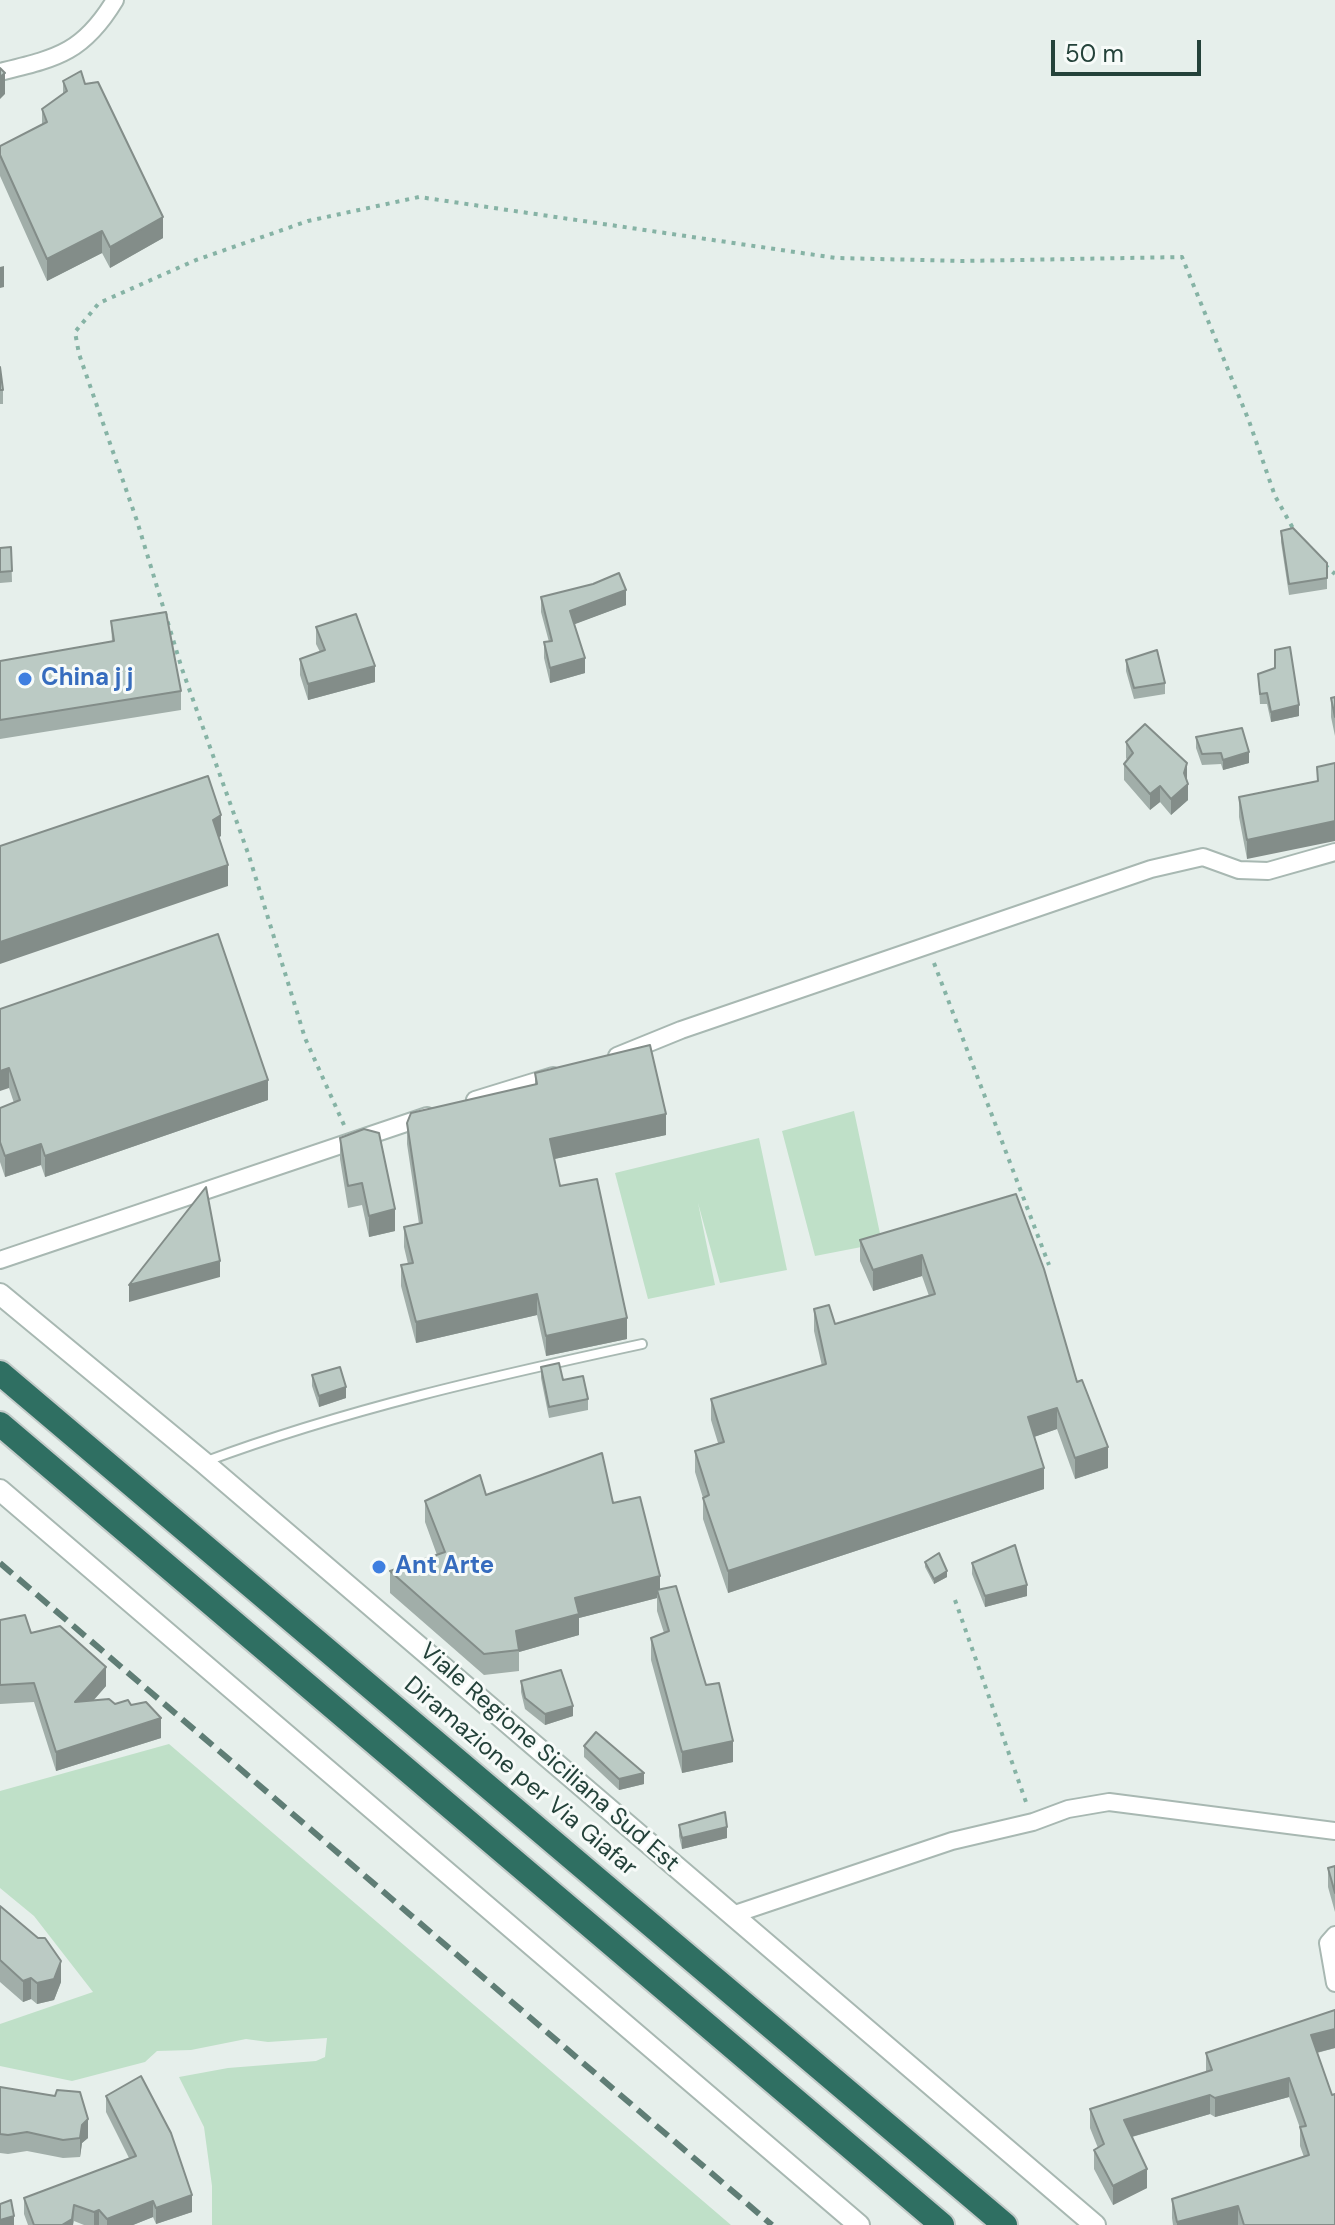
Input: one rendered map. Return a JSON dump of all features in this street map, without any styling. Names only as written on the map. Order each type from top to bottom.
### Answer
[{"type":"highway","name":"Diramazione per Via Giafar","points":[[0,1373],[1005,2225]]},
{"type":"highway","points":[[0,1424],[942,2225]]},
{"type":"street","points":[[0,72],[60,58],[99,26],[115,0]]},
{"type":"street","points":[[596,1062],[1151,869],[1203,857],[1239,870],[1268,871],[1335,852]]},
{"type":"street","points":[[0,1260],[566,1072]]},
{"type":"street","name":"Viale Regione Siciliana Sud Est","points":[[0,1294],[203,1462],[1095,2225]]},
{"type":"street","points":[[0,1490],[859,2225]]},
{"type":"street","points":[[732,1915],[886,1861],[1033,1822],[1068,1809],[1109,1802],[1335,1831]]},
{"type":"street","points":[[1335,1935],[1328,1943],[1335,1983]]},
{"type":"lane","points":[[203,1462],[278,1434],[469,1381],[642,1344]]},
{"type":"path","points":[[352,1143],[305,1038],[249,856],[182,669],[137,521],[79,354],[75,332],[99,303],[196,260],[308,221],[419,197],[836,258],[963,261],[1182,257],[1249,421],[1275,496],[1297,536]]},
{"type":"path","points":[[1316,555],[1335,574]]},
{"type":"path","points":[[927,946],[1049,1265]]},
{"type":"path","points":[[955,1600],[1033,1822]]},
{"type":"green space","points":[[854,1111],[882,1243],[815,1256],[782,1131]]},
{"type":"green space","points":[[759,1138],[787,1270],[720,1283],[698,1203],[715,1285],[648,1299],[615,1173]]},
{"type":"green space","points":[[169,1744],[731,2225],[212,2225],[212,2186],[204,2127],[179,2077],[228,2068],[316,2061],[325,2057],[327,2038],[268,2042],[246,2039],[191,2050],[157,2051],[145,2062],[72,2081],[0,2066],[0,2024],[93,1992],[34,1916],[0,1888],[0,1791]]},
{"type":"building","points":[[81,71],[85,84],[98,82],[163,217],[110,247],[102,231],[47,259],[0,155],[0,146],[47,122],[42,109],[67,91],[63,81]]},
{"type":"building","points":[[1293,528],[1327,563],[1327,578],[1289,584],[1281,531]]},
{"type":"building","points":[[11,547],[12,571],[0,572],[0,548]]},
{"type":"building","points":[[619,573],[626,590],[570,611],[585,658],[550,668],[544,642],[552,641],[541,597],[593,584]]},
{"type":"building","points":[[166,612],[181,691],[0,720],[0,661],[114,641],[111,621]]},
{"type":"building","points":[[356,614],[375,666],[308,684],[300,659],[325,650],[316,627]]},
{"type":"building","points":[[1290,647],[1299,705],[1271,712],[1267,693],[1260,694],[1258,674],[1275,668],[1275,650]]},
{"type":"building","points":[[1157,650],[1165,683],[1134,688],[1126,660]]},
{"type":"building","points":[[1145,724],[1187,763],[1184,773],[1188,784],[1171,799],[1160,786],[1150,794],[1124,764],[1133,753],[1126,742]]},
{"type":"building","points":[[1242,728],[1249,752],[1223,760],[1221,753],[1202,754],[1196,737]]},
{"type":"building","points":[[1335,763],[1335,821],[1247,840],[1239,797],[1318,781],[1317,767]]},
{"type":"building","points":[[208,776],[221,815],[213,820],[228,865],[0,942],[0,846]]},
{"type":"building","points":[[218,934],[268,1080],[45,1156],[41,1144],[5,1156],[0,1142],[0,1108],[20,1100],[9,1068],[0,1071],[0,1009]]},
{"type":"building","points":[[650,1045],[666,1114],[550,1139],[560,1186],[597,1179],[627,1318],[546,1336],[537,1294],[416,1322],[401,1265],[413,1263],[404,1227],[422,1223],[407,1123],[411,1113],[537,1084],[535,1073]]},
{"type":"building","points":[[364,1129],[379,1133],[395,1209],[369,1216],[362,1183],[348,1186],[340,1138]]},
{"type":"building","points":[[206,1187],[220,1261],[129,1285]]},
{"type":"building","points":[[1016,1194],[1044,1269],[1077,1382],[1082,1380],[1108,1447],[1075,1458],[1057,1408],[1028,1417],[1044,1468],[728,1571],[703,1498],[709,1495],[695,1451],[724,1442],[711,1399],[826,1364],[814,1309],[829,1305],[835,1324],[935,1294],[922,1255],[873,1270],[860,1240]]},
{"type":"building","points":[[559,1363],[563,1380],[583,1376],[588,1399],[549,1407],[541,1367]]},
{"type":"building","points":[[340,1367],[346,1387],[319,1396],[312,1375]]},
{"type":"building","points":[[602,1453],[613,1503],[640,1497],[660,1576],[575,1598],[579,1614],[516,1631],[519,1650],[484,1654],[390,1571],[445,1552],[425,1501],[480,1475],[486,1495]]},
{"type":"building","points":[[1015,1545],[1027,1585],[985,1596],[972,1563]]},
{"type":"building","points":[[939,1553],[947,1571],[934,1579],[925,1562]]},
{"type":"building","points":[[676,1586],[706,1685],[719,1683],[733,1741],[682,1752],[651,1638],[669,1631],[657,1590]]},
{"type":"building","points":[[25,1615],[31,1633],[60,1626],[106,1667],[75,1702],[109,1699],[115,1704],[128,1700],[131,1705],[146,1702],[161,1718],[56,1752],[34,1683],[0,1685],[0,1620]]},
{"type":"building","points":[[561,1670],[573,1706],[545,1714],[525,1698],[521,1681]]},
{"type":"building","points":[[596,1732],[644,1773],[619,1779],[584,1746]]},
{"type":"building","points":[[725,1812],[727,1827],[682,1838],[679,1825]]},
{"type":"building","points":[[1335,1866],[1335,1893],[1328,1868]]},
{"type":"building","points":[[0,1906],[38,1938],[45,1938],[61,1961],[54,1979],[37,1983],[31,1978],[23,1981],[0,1960]]},
{"type":"building","points":[[1335,2010],[1335,2029],[1311,2035],[1332,2095],[1335,2094],[1335,2225],[1244,2225],[1238,2206],[1177,2222],[1172,2199],[1309,2155],[1300,2127],[1306,2126],[1289,2078],[1215,2098],[1210,2095],[1124,2120],[1147,2169],[1113,2186],[1094,2150],[1104,2144],[1090,2109],[1212,2070],[1206,2053]]},
{"type":"building","points":[[141,2076],[171,2133],[192,2195],[156,2208],[153,2201],[107,2219],[99,2210],[94,2212],[74,2205],[72,2219],[62,2225],[34,2225],[24,2198],[136,2156],[106,2096]]},
{"type":"building","points":[[0,2087],[55,2096],[57,2090],[80,2092],[88,2119],[82,2125],[80,2138],[63,2140],[27,2132],[0,2134]]},
{"type":"building","points":[[11,2200],[14,2216],[0,2220],[0,2204]]},
{"type":"railway","points":[[0,1563],[772,2225]]},
{"type":"place","name":"China j j","points":[[25,679]]},
{"type":"place","name":"Ant Arte","points":[[379,1567]]}]
